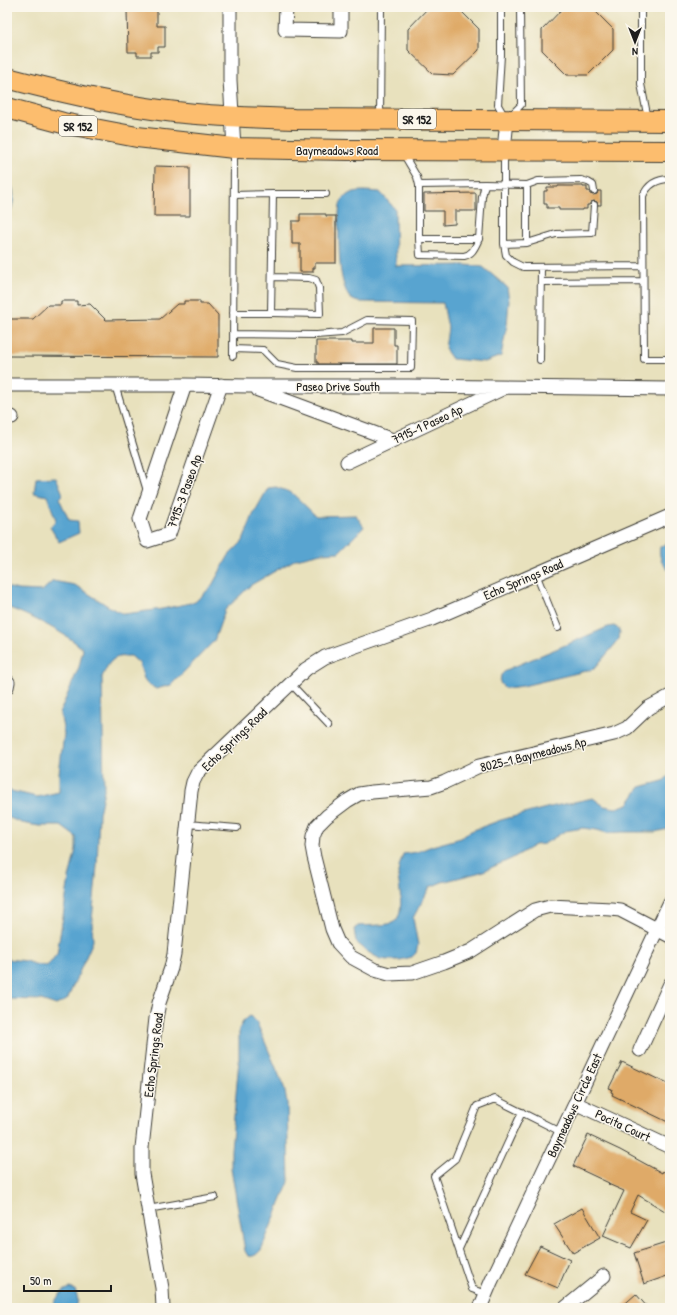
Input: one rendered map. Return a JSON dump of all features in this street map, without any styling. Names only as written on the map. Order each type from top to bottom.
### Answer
[{"type":"main road","name":"SR 152","points":[[7,78],[67,93],[146,108],[232,117],[294,119],[670,121]]},
{"type":"main road","name":"Baymeadows Road","points":[[7,108],[63,123],[137,137],[234,148],[324,150],[670,151]]},
{"type":"street","points":[[230,7],[234,148]]},
{"type":"street","points":[[286,7],[285,30],[341,31],[341,7]]},
{"type":"street","points":[[504,150],[507,120]]},
{"type":"street","name":"Paseo Drive South","points":[[7,385],[670,388]]},
{"type":"street","name":"7915-3 Paseo Ap","points":[[185,385],[140,519],[148,541],[169,534],[221,385]]},
{"type":"street","points":[[249,386],[393,440]]},
{"type":"street","name":"7915-1 Paseo Ap","points":[[347,462],[507,387]]},
{"type":"street","name":"Echo Springs Road","points":[[163,1308],[162,1288],[142,1174],[143,1140],[156,1018],[174,954],[191,791],[193,782],[198,772],[306,669],[325,657],[432,619],[670,516]]},
{"type":"street","points":[[7,682],[7,687]]},
{"type":"street","name":"8025-1 Baymeadows Ap","points":[[670,696],[648,708],[628,728],[614,734],[479,766],[446,782],[431,787],[359,794],[327,816],[317,826],[313,836],[312,846],[332,929],[338,943],[351,957],[368,967],[384,973],[412,973],[451,959],[471,950],[542,907],[550,906],[620,910],[670,936]]},
{"type":"street","name":"Baymeadows Circle East","points":[[483,1304],[575,1103],[670,902]]},
{"type":"street","points":[[640,1050],[670,984]]},
{"type":"street","name":"Pocita Court","points":[[575,1103],[670,1148]]},
{"type":"street","points":[[564,1308],[604,1276]]},
{"type":"lane","points":[[380,119],[381,7]]},
{"type":"lane","points":[[501,7],[501,55],[498,105],[507,120],[521,105],[520,7]]},
{"type":"lane","points":[[641,7],[641,84],[648,121]]},
{"type":"lane","points":[[233,334],[316,335],[342,333],[367,320],[412,321],[411,368],[297,368],[277,364],[264,350],[233,352],[233,334],[233,313],[234,195],[234,148]]},
{"type":"lane","points":[[401,150],[417,177],[419,184],[420,255],[464,256],[468,255],[474,250],[479,239],[482,198],[485,184]]},
{"type":"lane","points":[[504,150],[504,244],[506,256],[513,262],[523,266],[541,267],[643,266]]},
{"type":"lane","points":[[670,179],[661,179],[656,181],[643,196],[644,359],[670,359]]},
{"type":"lane","points":[[419,184],[527,185],[538,181],[581,180],[592,185],[594,190]]},
{"type":"lane","points":[[527,185],[527,243]]},
{"type":"lane","points":[[271,313],[273,194]]},
{"type":"lane","points":[[234,195],[326,194]]},
{"type":"lane","points":[[504,244],[527,243],[556,234],[592,233],[594,205]]},
{"type":"lane","points":[[419,239],[479,239]]},
{"type":"lane","points":[[540,360],[541,267]]},
{"type":"lane","points":[[233,313],[320,314],[319,288],[316,280],[309,278],[272,277]]},
{"type":"lane","points":[[541,282],[643,281]]},
{"type":"lane","points":[[115,385],[148,494]]},
{"type":"lane","points":[[536,574],[558,628]]},
{"type":"lane","points":[[291,684],[329,724]]},
{"type":"lane","points":[[187,824],[237,828]]},
{"type":"lane","points":[[483,1304],[472,1289],[434,1176],[455,1159],[477,1106],[495,1099],[562,1132]]},
{"type":"lane","points":[[459,1249],[522,1112]]},
{"type":"lane","points":[[148,1209],[215,1197]]},
{"type":"water","points":[[7,179],[12,187],[14,197],[11,211],[7,216]]},
{"type":"water","points":[[365,191],[380,192],[395,209],[396,266],[466,265],[483,267],[507,287],[509,301],[507,325],[501,356],[485,362],[452,359],[445,349],[448,328],[443,303],[359,302],[349,297],[343,283],[340,267],[340,206],[343,199],[349,194]]},
{"type":"water","points":[[56,477],[63,494],[59,498],[69,520],[78,521],[79,533],[59,542],[50,527],[56,520],[47,496],[34,493],[36,478]]},
{"type":"water","points":[[276,487],[292,493],[316,516],[356,515],[364,527],[339,552],[321,553],[296,559],[251,585],[225,610],[214,641],[171,685],[156,689],[148,684],[144,679],[139,663],[131,656],[120,657],[112,660],[102,677],[104,790],[99,814],[97,866],[92,921],[93,941],[67,1000],[56,1005],[41,1000],[7,999],[7,959],[26,961],[47,966],[57,954],[69,878],[76,849],[76,837],[61,826],[39,826],[22,823],[7,817],[7,790],[37,797],[59,792],[59,773],[64,734],[60,712],[79,667],[83,649],[57,631],[7,607],[7,587],[18,590],[42,591],[53,581],[75,585],[111,608],[124,614],[162,609],[195,602],[211,587],[229,555],[243,541],[253,515],[268,488]]},
{"type":"water","points":[[670,542],[670,572],[662,561],[660,547]]},
{"type":"water","points":[[614,626],[619,629],[619,639],[594,669],[523,686],[505,688],[500,683],[501,675],[506,670],[608,627]]},
{"type":"water","points":[[670,775],[670,827],[668,829],[655,832],[607,833],[583,828],[565,831],[544,844],[535,845],[511,859],[481,872],[442,882],[430,887],[413,918],[418,945],[416,953],[412,957],[400,960],[380,959],[368,952],[356,942],[354,929],[358,926],[389,924],[397,920],[401,900],[398,873],[403,854],[417,852],[461,838],[471,831],[501,820],[550,807],[593,798],[604,806],[616,808],[628,804],[640,787],[663,781]]},
{"type":"water","points":[[249,1016],[257,1023],[284,1087],[287,1102],[289,1182],[261,1250],[252,1256],[248,1256],[245,1251],[231,1168],[231,1150],[239,1060],[239,1029],[244,1020]]},
{"type":"water","points":[[70,1288],[75,1290],[78,1300],[76,1308],[52,1308],[61,1293]]},
{"type":"building","points":[[429,7],[457,7],[479,29],[479,50],[453,75],[433,74],[408,50],[408,29]]},
{"type":"building","points":[[564,7],[591,7],[613,29],[613,50],[588,75],[567,75],[542,50],[542,30]]},
{"type":"building","points":[[157,9],[157,26],[165,26],[165,47],[158,47],[158,52],[151,52],[151,56],[137,56],[137,52],[128,52],[127,10]]},
{"type":"building","points":[[155,166],[190,167],[190,216],[154,216]]},
{"type":"building","points":[[547,187],[587,187],[587,191],[593,195],[597,194],[598,191],[601,191],[601,205],[598,205],[597,202],[594,201],[587,205],[587,209],[583,210],[559,210],[559,208],[547,208],[547,204],[544,204],[544,191],[547,191]]},
{"type":"building","points":[[476,193],[476,211],[455,211],[455,224],[443,225],[443,211],[424,211],[424,194]]},
{"type":"building","points":[[300,214],[326,214],[326,216],[336,216],[336,263],[315,263],[313,272],[300,272],[300,244],[292,244],[292,221],[300,221]]},
{"type":"building","points":[[61,301],[77,301],[77,305],[90,304],[106,320],[160,319],[177,304],[184,304],[184,301],[200,301],[200,304],[208,304],[218,315],[218,357],[7,356],[7,319],[33,319],[48,305],[61,305]]},
{"type":"building","points":[[374,328],[394,328],[394,345],[397,345],[397,364],[318,364],[318,362],[316,362],[316,341],[352,341],[352,343],[374,343]]},
{"type":"building","points":[[622,1062],[670,1085],[670,1123],[612,1095],[612,1089],[609,1088]]},
{"type":"building","points":[[588,1135],[620,1150],[662,1173],[663,1171],[670,1175],[670,1214],[638,1195],[630,1212],[647,1220],[631,1248],[603,1236],[624,1191],[573,1166]]},
{"type":"building","points":[[582,1208],[600,1238],[573,1253],[554,1224]]},
{"type":"building","points":[[666,1243],[670,1254],[670,1275],[644,1284],[634,1253]]},
{"type":"building","points":[[540,1246],[570,1260],[558,1288],[525,1274]]},
{"type":"building","points":[[636,1294],[648,1308],[620,1308]]}]
